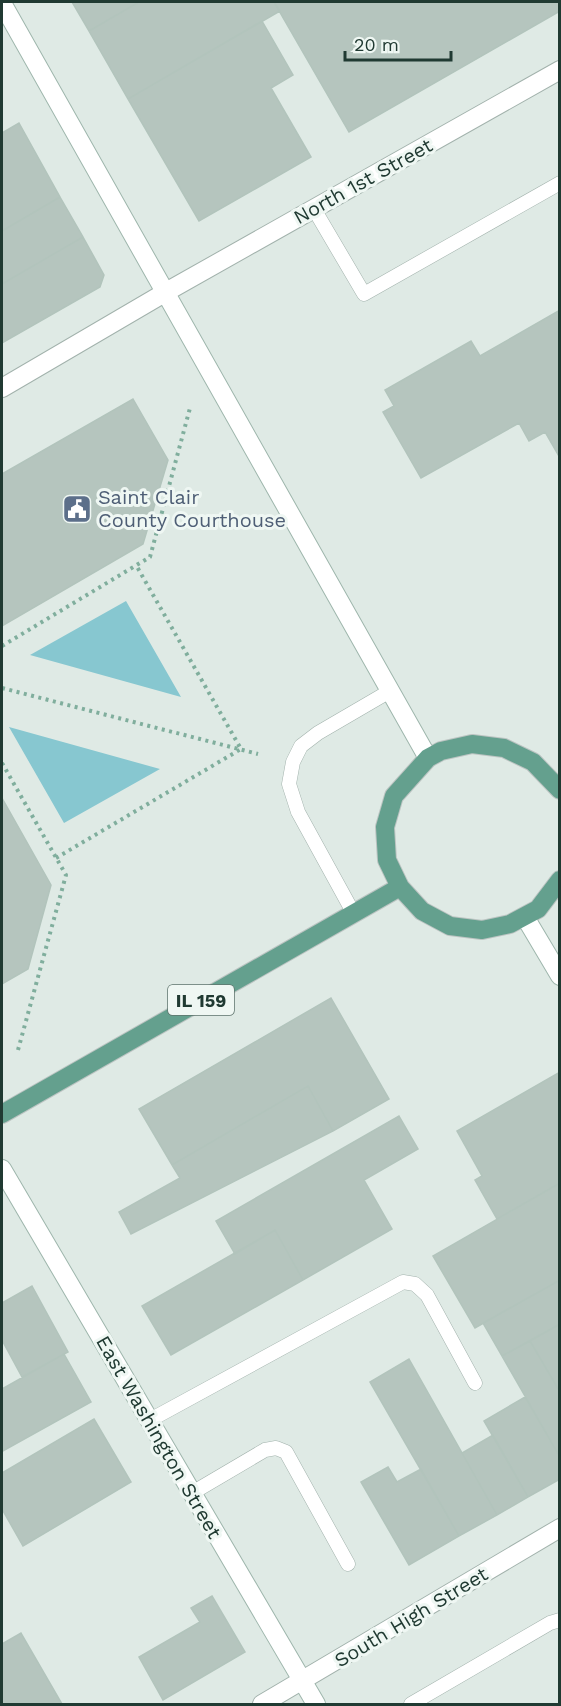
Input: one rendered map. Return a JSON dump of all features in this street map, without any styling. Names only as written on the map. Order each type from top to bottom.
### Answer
[{"type":"main road","points":[[559,789],[533,762],[504,748],[472,744],[441,751],[428,758],[394,796],[385,827],[387,860],[400,887],[422,911],[450,926],[482,930],[510,924],[538,909],[560,880]]},
{"type":"main road","name":"IL 159","points":[[2,1114],[400,887]]},
{"type":"street","points":[[2,3],[428,758]]},
{"type":"street","name":"North 1st Street","points":[[2,388],[165,292],[560,70]]},
{"type":"street","points":[[525,917],[560,976]]},
{"type":"street","name":"East Washington Street","points":[[2,1169],[316,1704]]},
{"type":"street","name":"South High Street","points":[[262,1704],[560,1528]]},
{"type":"lane","points":[[314,209],[364,294],[560,183]]},
{"type":"lane","points":[[354,914],[298,812],[289,784],[293,762],[301,746],[318,733],[390,691]]},
{"type":"lane","points":[[150,1420],[403,1282],[415,1284],[427,1295],[475,1383]]},
{"type":"lane","points":[[192,1493],[265,1450],[276,1448],[286,1452],[348,1564]]},
{"type":"lane","points":[[411,1704],[550,1623],[560,1620]]},
{"type":"path","points":[[2,646],[150,557],[190,408]]},
{"type":"path","points":[[136,565],[241,749]]},
{"type":"path","points":[[2,687],[258,754]]},
{"type":"path","points":[[56,858],[241,749]]},
{"type":"path","points":[[2,764],[66,875],[18,1050]]},
{"type":"water","points":[[126,601],[181,697],[30,655]]},
{"type":"water","points":[[9,727],[160,769],[64,823]]},
{"type":"building","points":[[72,2],[139,2],[89,31]]},
{"type":"building","points":[[139,2],[274,2],[280,11],[128,99],[89,31]]},
{"type":"building","points":[[274,2],[560,2],[560,11],[349,132]]},
{"type":"building","points":[[262,21],[293,75],[271,88],[311,157],[199,221],[128,99]]},
{"type":"building","points":[[19,123],[60,197],[2,231],[2,133]]},
{"type":"building","points":[[60,197],[83,237],[2,284],[2,231]]},
{"type":"building","points":[[83,237],[104,275],[100,287],[2,343],[2,284]]},
{"type":"building","points":[[560,310],[560,458],[545,432],[529,441],[519,423],[421,478],[383,412],[394,406],[385,390],[471,341],[480,356]]},
{"type":"building","name":"Saint Clair County Courthouse","points":[[133,399],[168,460],[143,544],[2,626],[2,474]]},
{"type":"building","points":[[2,798],[51,885],[28,969],[2,984]]},
{"type":"building","points":[[331,998],[389,1099],[333,1131],[308,1086],[172,1165],[139,1109]]},
{"type":"building","points":[[560,1072],[560,1183],[497,1219],[475,1180],[482,1176],[457,1131]]},
{"type":"building","points":[[308,1086],[333,1131],[131,1234],[119,1212],[180,1178],[172,1165]]},
{"type":"building","points":[[399,1116],[418,1149],[364,1180],[392,1229],[303,1280],[275,1230],[235,1254],[216,1221]]},
{"type":"building","points":[[560,1183],[560,1280],[475,1328],[433,1256]]},
{"type":"building","points":[[275,1230],[303,1280],[171,1355],[142,1306]]},
{"type":"building","points":[[560,1280],[560,1324],[502,1356],[483,1323]]},
{"type":"building","points":[[32,1286],[68,1352],[22,1377],[2,1340],[2,1303]]},
{"type":"building","points":[[560,1324],[560,1392],[530,1341]]},
{"type":"building","points":[[530,1341],[560,1392],[560,1457],[502,1356]]},
{"type":"building","points":[[64,1354],[91,1402],[3,1451],[2,1389]]},
{"type":"building","points":[[409,1359],[497,1515],[459,1536],[370,1382]]},
{"type":"building","points":[[525,1397],[560,1457],[560,1479],[528,1497],[484,1421]]},
{"type":"building","points":[[94,1419],[131,1482],[23,1546],[2,1509],[2,1473]]},
{"type":"building","points":[[493,1435],[528,1497],[497,1515],[462,1453]]},
{"type":"building","points":[[388,1467],[397,1482],[421,1469],[459,1536],[409,1565],[361,1482]]},
{"type":"building","points":[[212,1596],[245,1652],[163,1700],[139,1657],[200,1622],[191,1608]]},
{"type":"building","points":[[21,1633],[62,1704],[2,1704],[2,1644]]},
{"type":"place","name":"Saint Clair County Courthouse","points":[[77,509]]}]
